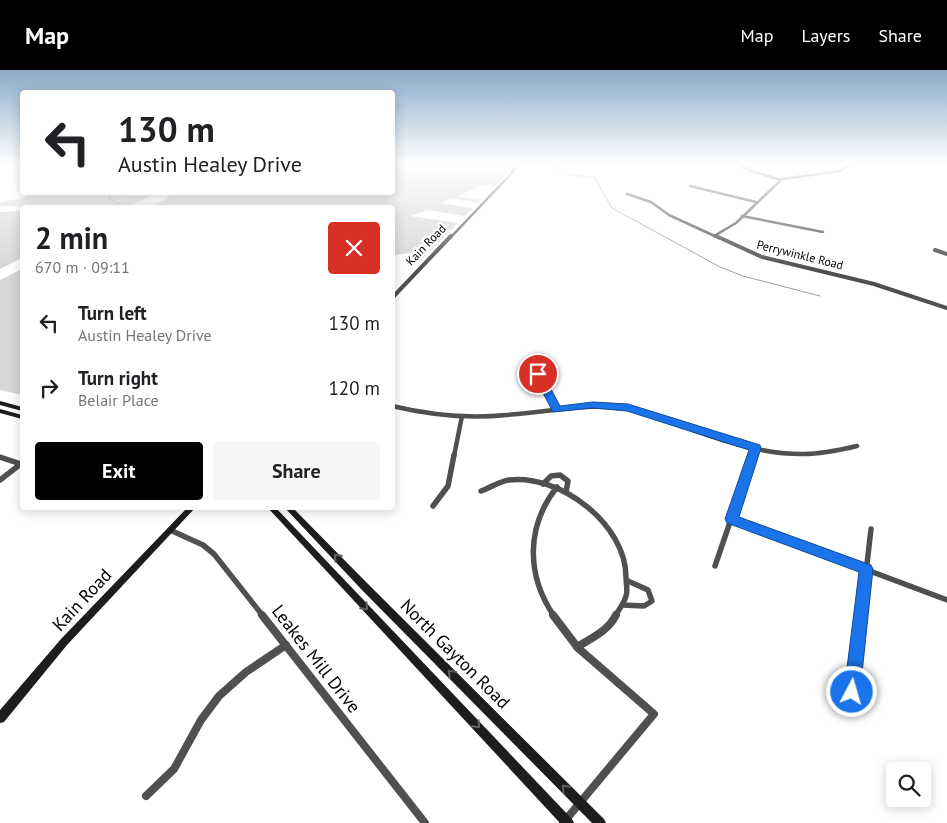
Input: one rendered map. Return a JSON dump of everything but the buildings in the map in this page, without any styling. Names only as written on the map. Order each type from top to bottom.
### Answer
[{"type":"main road","points":[[0,402],[20,408]]},
{"type":"main road","points":[[0,411],[20,416]]},
{"type":"main road","name":"Kain Road","points":[[0,718],[64,642],[189,510]]},
{"type":"main road","name":"North Gayton Road","points":[[274,510],[566,822]]},
{"type":"main road","name":"North Gayton Road","points":[[291,510],[600,823]]},
{"type":"street","name":"Kain Road","points":[[395,295],[488,198]]},
{"type":"street","name":"Perrywinkle Road","points":[[639,198],[653,203],[669,215],[772,261],[879,286],[947,308]]},
{"type":"street","points":[[740,198],[756,202]]},
{"type":"street","points":[[714,236],[729,229],[760,198]]},
{"type":"street","points":[[742,216],[823,232]]},
{"type":"street","points":[[935,250],[947,254]]},
{"type":"street","points":[[538,374],[556,409]]},
{"type":"street","points":[[395,407],[419,412],[462,416],[499,416],[593,405],[628,408],[756,448],[799,454],[828,453],[857,446]]},
{"type":"street","points":[[433,506],[448,486],[462,416]]},
{"type":"street","points":[[716,566],[756,448]]},
{"type":"street","points":[[0,458],[20,463]]},
{"type":"street","points":[[0,480],[20,465]]},
{"type":"street","points":[[543,484],[551,476],[560,475],[568,481],[566,492]]},
{"type":"street","points":[[481,491],[489,486],[506,481],[556,487],[576,498],[610,530],[621,549],[627,570],[628,592],[623,605],[611,624],[577,647]]},
{"type":"street","points":[[556,487],[542,507],[535,526],[532,548],[535,577],[542,598],[553,618],[577,647],[654,714],[566,822]]},
{"type":"street","points":[[731,519],[947,600]]},
{"type":"street","points":[[852,692],[870,529]]},
{"type":"street","name":"Leakes Mill Drive","points":[[170,530],[203,545],[214,554],[425,823]]},
{"type":"street","points":[[623,605],[644,606],[652,601],[648,590],[640,585],[628,582]]},
{"type":"street","points":[[146,796],[174,769],[199,724],[226,689],[286,644]]},
{"type":"shaded area","points":[[146,198],[132,205],[0,206],[0,203],[17,199]]},
{"type":"shaded area","points":[[166,198],[452,198],[441,203],[473,208],[465,216],[428,210],[410,216],[458,223],[430,251],[395,255],[395,205],[153,205]]},
{"type":"shaded area","points":[[453,198],[481,200],[478,203]]},
{"type":"shaded area","points":[[20,211],[20,259],[0,269],[0,212]]},
{"type":"shaded area","points":[[20,270],[20,395],[0,390],[0,280]]},
{"type":"waterway","points":[[109,198],[121,205]]},
{"type":"waterway","points":[[606,198],[612,208],[720,267],[743,276],[820,296]]},
{"type":"route","points":[[538,374],[556,409],[593,405],[628,408],[756,448],[731,519],[866,569],[852,692]]}]
